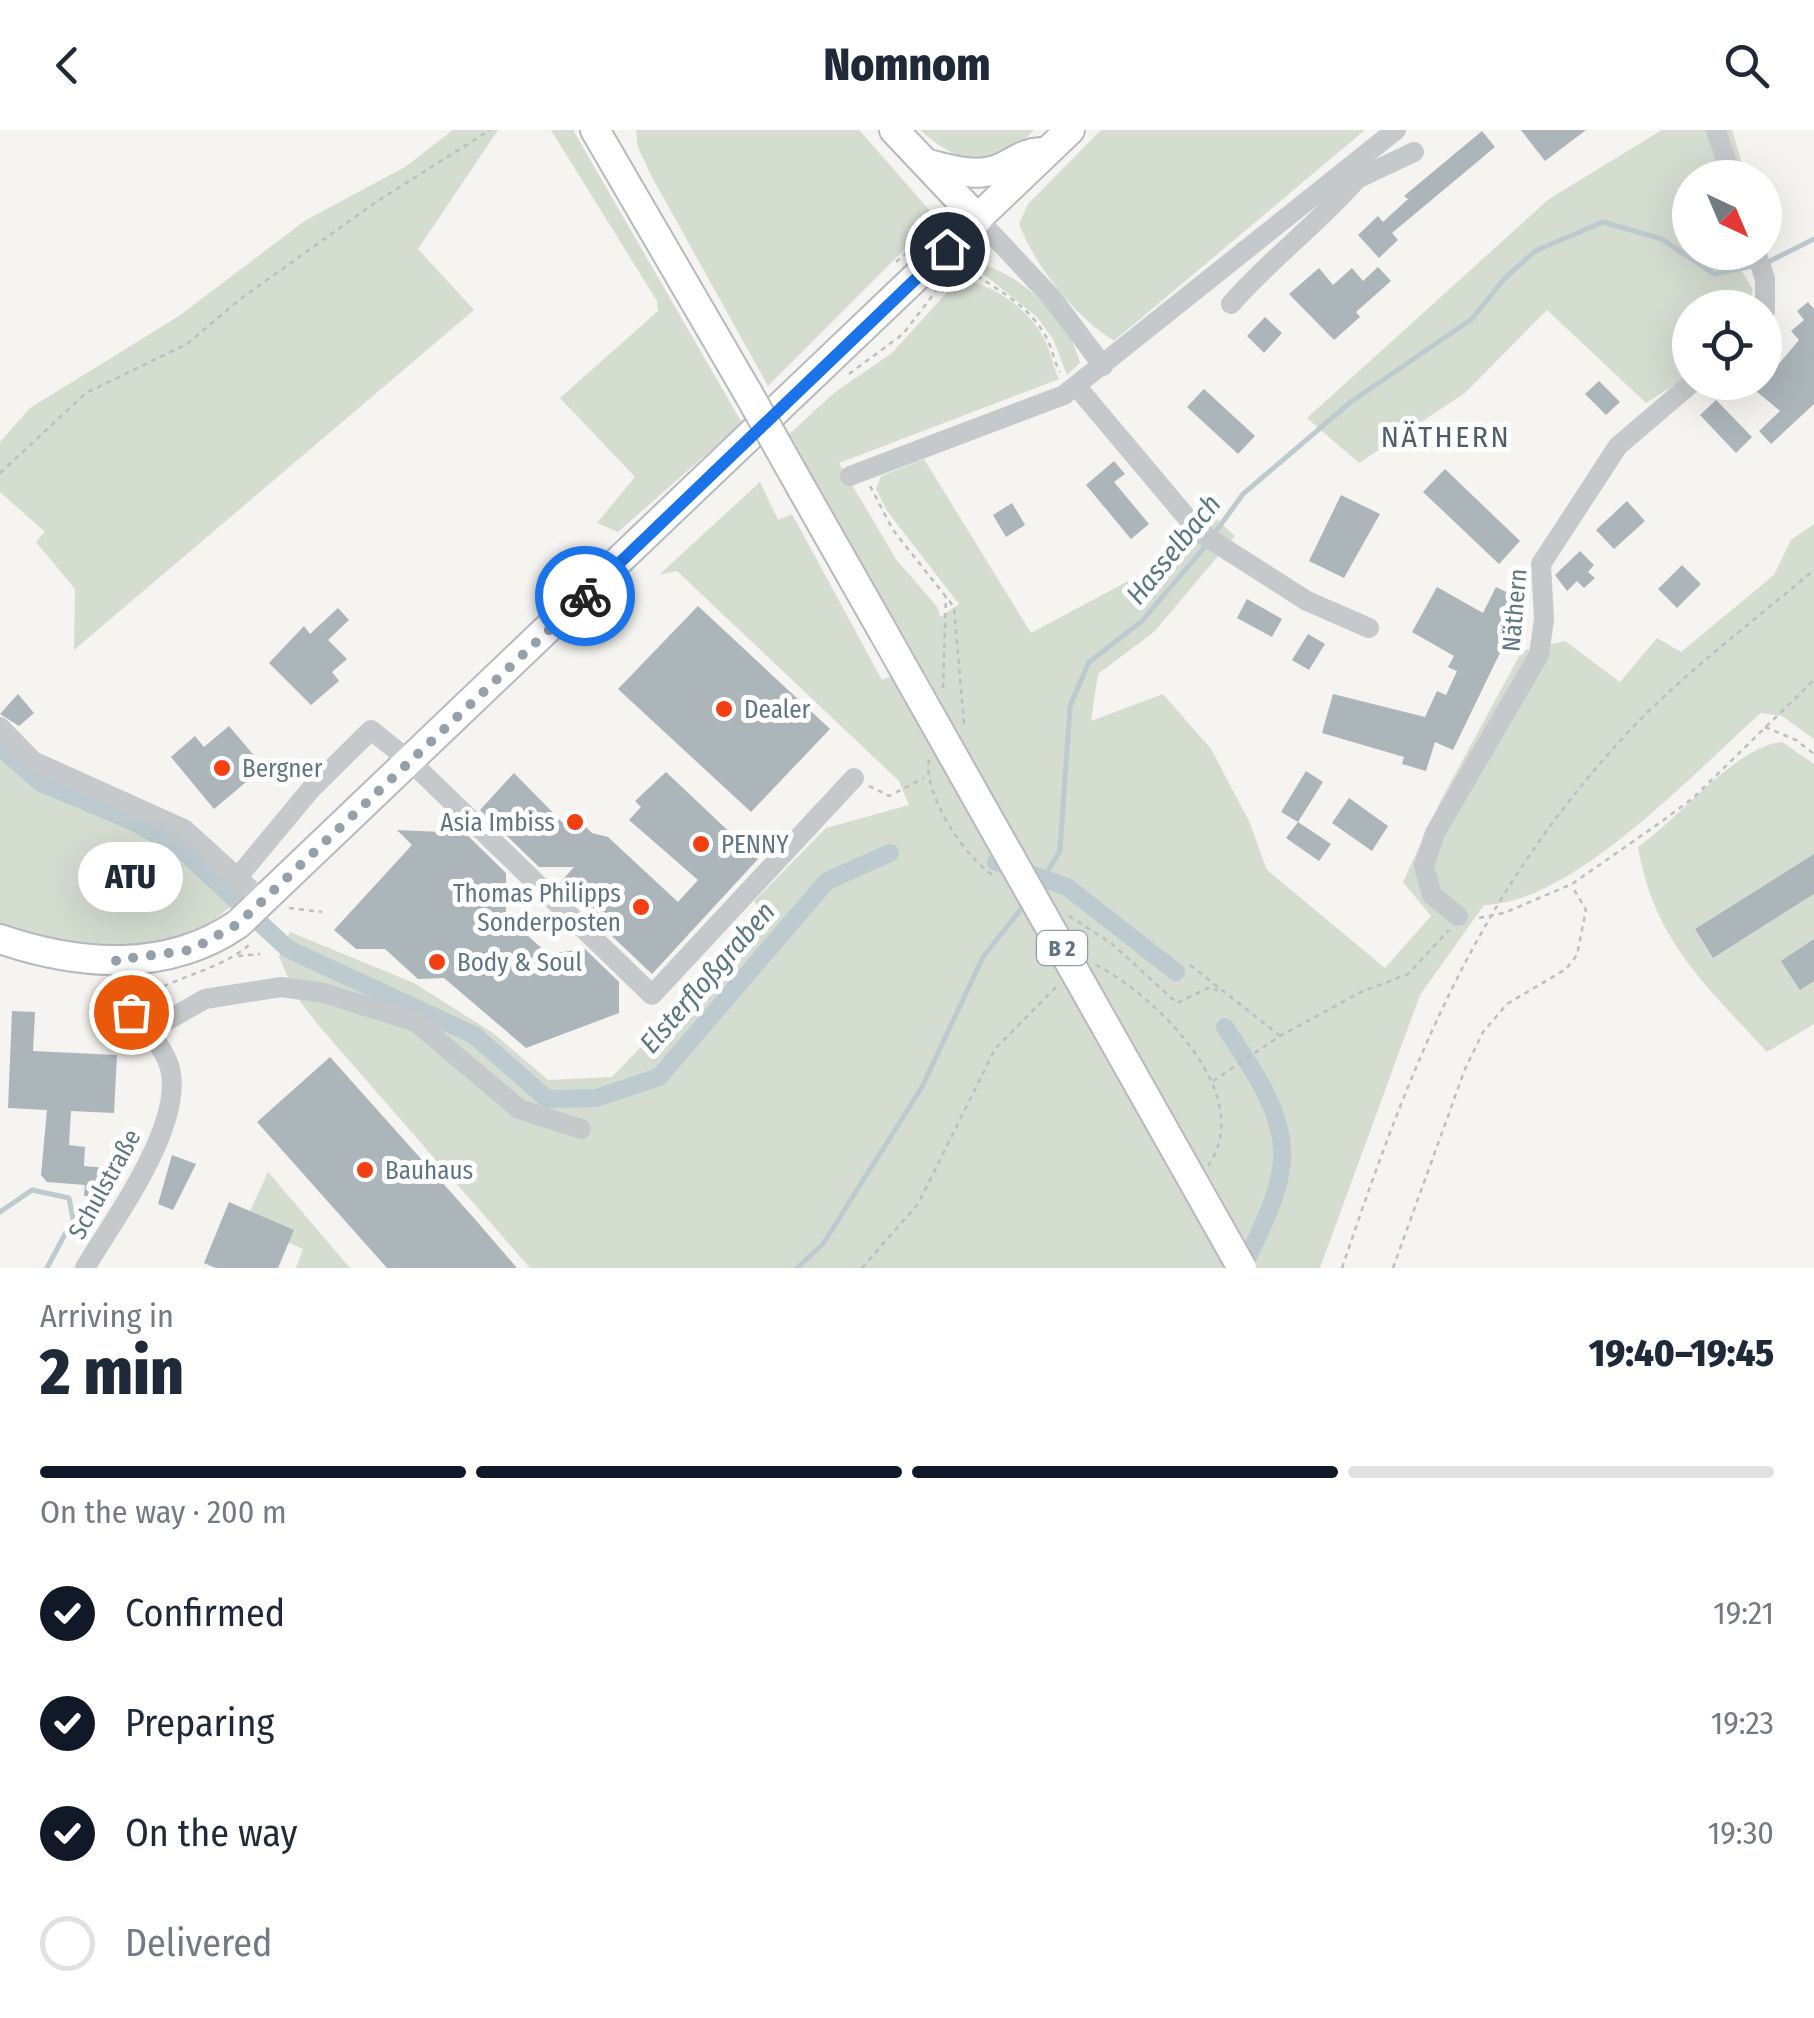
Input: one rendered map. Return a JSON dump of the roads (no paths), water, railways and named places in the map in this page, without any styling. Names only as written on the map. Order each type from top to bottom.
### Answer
[{"type":"main road","name":"B 2","points":[[595,130],[748,393],[1242,1268]]},
{"type":"main road","points":[[620,130],[622,176]]},
{"type":"main road","points":[[894,130],[978,220]]},
{"type":"main road","points":[[0,939],[48,952],[116,960],[191,950],[258,918],[411,762],[1070,130]]},
{"type":"main road","points":[[928,164],[979,172],[994,170],[1024,153],[1048,152]]},
{"type":"street","points":[[1232,304],[1396,130]]},
{"type":"street","points":[[1716,130],[1726,160]]},
{"type":"street","points":[[857,474],[1074,388],[1353,174],[1414,152]]},
{"type":"street","points":[[978,220],[1052,298],[1104,366]]},
{"type":"street","points":[[1074,388],[1199,532],[1307,601],[1368,628]]},
{"type":"street","name":"Näthern","points":[[1458,916],[1432,895],[1424,866],[1435,833],[1483,757],[1539,655],[1544,619],[1542,564],[1626,436],[1672,399]]},
{"type":"street","points":[[0,726],[33,761],[184,829],[238,876],[258,918]]},
{"type":"street","points":[[238,876],[311,789],[371,730],[411,762],[652,995],[854,778]]},
{"type":"street","name":"Schulstraße","points":[[86,1268],[164,1125],[173,1078],[167,1059],[128,1007],[118,982],[116,960]]},
{"type":"street","points":[[147,1032],[205,999],[268,988],[324,993],[416,1022],[519,1109],[581,1129]]},
{"type":"waterway","name":"Hasselbach","points":[[1214,534],[1243,494],[1352,401],[1472,319],[1504,279],[1535,251],[1603,222],[1662,239],[1672,246]]},
{"type":"waterway","name":"Hasselbach","points":[[1782,255],[1814,239]]},
{"type":"waterway","name":"Hasselbach","points":[[1708,270],[1714,274],[1733,270]]},
{"type":"waterway","name":"Hasselbach","points":[[1039,887],[1060,850],[1070,706],[1089,662],[1142,621],[1208,543]]},
{"type":"waterway","name":"Elsterfloßgraben","points":[[0,747],[41,783],[134,822],[178,846],[288,949],[474,1035],[547,1099],[596,1098],[659,1077],[827,881],[890,853]]},
{"type":"waterway","name":"Elsterfloßgraben","points":[[996,862],[1067,887],[1176,972]]},
{"type":"waterway","name":"Hasselbach","points":[[797,1268],[823,1244],[922,1087],[983,957],[1026,903]]},
{"type":"waterway","name":"Elsterfloßgraben","points":[[1225,1027],[1269,1100],[1282,1148],[1275,1194],[1243,1268]]},
{"type":"waterway","name":"Hasselbach","points":[[0,1212],[32,1190],[69,1198],[73,1219],[47,1268]]},
{"type":"place","name":"Dealer","points":[[724,709]]},
{"type":"place","name":"Bergner","points":[[222,768]]},
{"type":"place","name":"Asia Imbiss","points":[[575,822]]},
{"type":"place","name":"PENNY","points":[[701,844]]},
{"type":"place","name":"Thomas Philipps Sonderposten","points":[[641,907]]},
{"type":"place","name":"Body & Soul","points":[[437,962]]},
{"type":"place","name":"ATU","points":[[131,1012]]},
{"type":"place","name":"Bauhaus","points":[[365,1170]]},
{"type":"district","name":"NÄTHERN","points":[[1446,437]]}]
